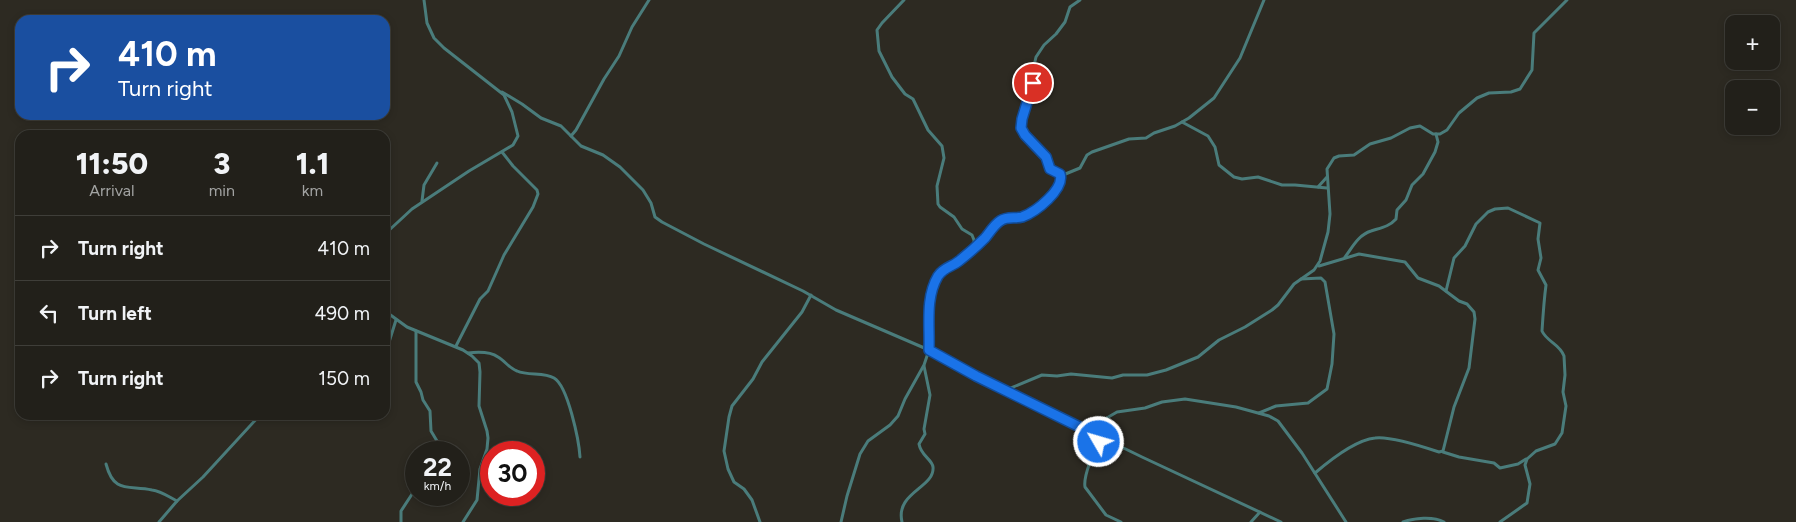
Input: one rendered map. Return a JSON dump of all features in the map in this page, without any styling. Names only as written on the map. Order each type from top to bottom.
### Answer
[{"type":"street","points":[[424,0],[427,23],[439,44],[479,77],[541,118],[561,126],[581,146],[604,155],[620,168],[646,195],[658,220],[704,244],[754,266],[836,310],[929,350],[1098,436],[1279,522]]},
{"type":"street","points":[[571,136],[604,78],[619,56],[632,27],[649,0]]},
{"type":"street","points":[[904,0],[878,30],[879,51],[892,77],[905,94],[912,98],[928,130],[942,146],[944,158],[937,186],[938,204],[954,218],[962,229],[972,235],[974,248]]},
{"type":"street","points":[[1061,179],[1059,173],[1050,169],[1046,157],[1025,135],[1021,124],[1032,88],[1036,57],[1065,22],[1070,8],[1080,0]]},
{"type":"street","points":[[841,522],[846,496],[860,454],[868,441],[890,425],[898,416],[924,365],[929,350],[930,306],[934,285],[943,269],[957,262],[974,248],[1001,220],[1023,216],[1036,210],[1053,194],[1065,174],[1080,168],[1086,157],[1092,152],[1126,140],[1146,138],[1182,122],[1214,98],[1240,58],[1264,0]]},
{"type":"street","points":[[1318,266],[1329,225],[1328,167],[1337,156],[1354,156],[1370,144],[1391,138],[1410,128],[1421,126],[1436,134],[1446,131],[1458,113],[1480,96],[1511,92],[1521,88],[1532,70],[1534,33],[1566,0]]},
{"type":"street","points":[[390,229],[404,215],[422,202],[478,164],[515,143],[518,134],[511,107],[502,92]]},
{"type":"street","points":[[1182,122],[1206,134],[1215,147],[1219,165],[1234,177],[1242,179],[1258,177],[1282,185],[1295,184],[1327,188]]},
{"type":"street","points":[[1344,258],[1354,244],[1366,233],[1388,226],[1396,219],[1397,210],[1406,200],[1412,186],[1423,174],[1436,152],[1438,142],[1436,134]]},
{"type":"street","points":[[456,346],[480,298],[488,291],[499,264],[528,216],[538,194],[537,190],[502,152]]},
{"type":"street","points":[[422,202],[423,187],[437,164]]},
{"type":"street","points":[[1318,187],[1327,177]]},
{"type":"street","points":[[1315,473],[1336,456],[1373,438],[1386,438],[1459,457],[1494,463],[1500,468],[1518,464],[1536,452],[1555,444],[1560,439],[1566,406],[1564,392],[1565,375],[1562,352],[1558,346],[1550,342],[1542,331],[1546,285],[1538,268],[1541,258],[1538,239],[1541,224],[1508,208],[1495,209],[1488,212],[1476,224],[1465,246],[1454,258],[1446,291]]},
{"type":"street","points":[[1005,390],[1042,375],[1057,376],[1071,374],[1112,378],[1123,375],[1150,375],[1173,368],[1198,358],[1220,340],[1272,310],[1300,279],[1318,266],[1360,254],[1405,262],[1418,278],[1439,286],[1459,301],[1467,304],[1474,312],[1475,319],[1469,368],[1454,407],[1446,446],[1442,452]]},
{"type":"street","points":[[1259,413],[1281,406],[1308,403],[1327,388],[1332,364],[1334,334],[1326,284],[1321,278],[1300,279]]},
{"type":"street","points":[[760,522],[752,500],[744,489],[734,482],[728,469],[724,452],[729,416],[732,406],[753,379],[762,362],[803,310],[811,295]]},
{"type":"street","points":[[390,315],[416,331],[456,346],[468,353],[475,358],[480,368],[479,406],[488,438],[480,469],[477,500],[464,522]]},
{"type":"street","points":[[390,339],[396,320]]},
{"type":"street","points":[[416,331],[416,382],[421,392],[422,400],[430,411],[431,431],[437,441]]},
{"type":"street","points":[[468,353],[493,354],[518,372],[548,376],[557,380],[562,387],[576,426],[580,457]]},
{"type":"street","points":[[902,522],[901,515],[905,501],[927,482],[933,468],[931,462],[921,452],[919,444],[925,434],[924,429],[930,395],[924,365]]},
{"type":"street","points":[[1078,426],[1104,419],[1117,412],[1145,408],[1162,402],[1186,400],[1230,406],[1269,416],[1278,421],[1302,453],[1346,522]]},
{"type":"street","points":[[159,522],[177,501],[204,477],[255,420]]},
{"type":"street","points":[[1098,436],[1100,440],[1092,455],[1084,482],[1085,487],[1106,515],[1121,522]]},
{"type":"street","points":[[1500,522],[1527,503],[1530,484],[1525,465],[1527,459]]},
{"type":"street","points":[[106,464],[111,476],[122,487],[153,490],[177,501]]},
{"type":"street","points":[[1518,464],[1525,465]]},
{"type":"street","points":[[401,522],[401,511],[405,505]]},
{"type":"street","points":[[1251,522],[1260,512]]},
{"type":"street","points":[[1402,522],[1425,519],[1438,519],[1444,522]]},
{"type":"route","points":[[1033,83],[1021,128],[1025,135],[1046,157],[1050,169],[1060,174],[1059,185],[1053,194],[1030,214],[1018,218],[1007,218],[995,224],[986,237],[957,262],[945,268],[939,274],[931,294],[929,350],[976,376],[1098,436],[1099,442]]}]
